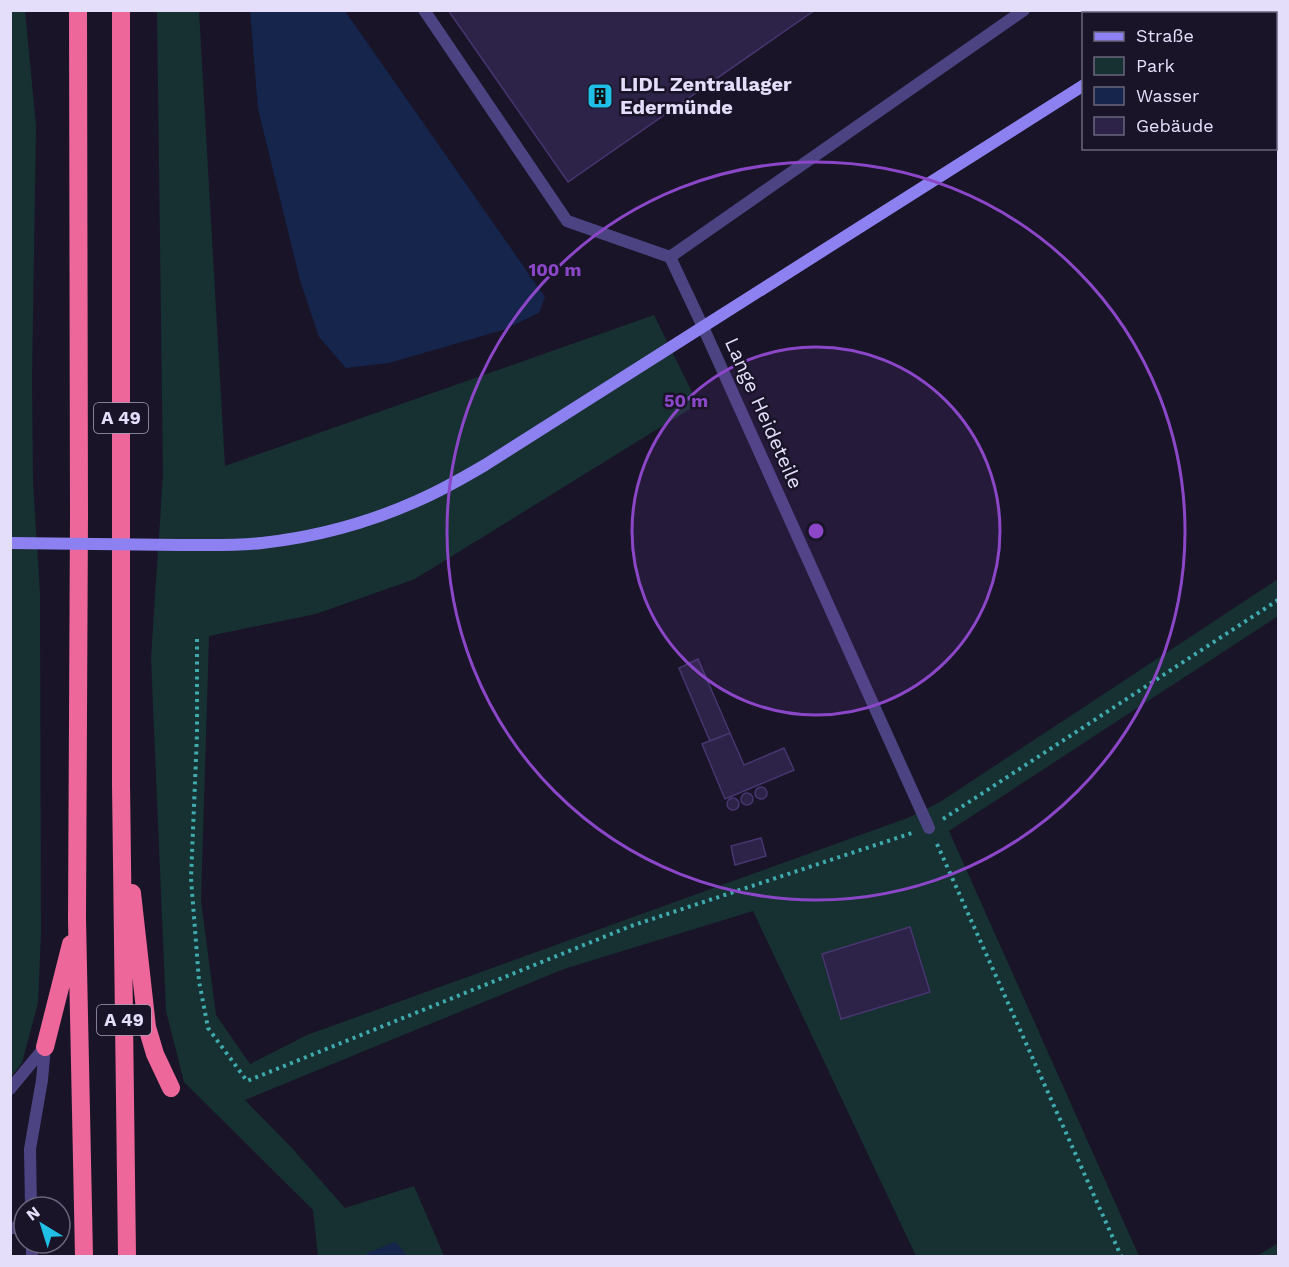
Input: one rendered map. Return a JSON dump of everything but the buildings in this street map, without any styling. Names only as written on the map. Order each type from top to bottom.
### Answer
[{"type":"highway","name":"A 49","points":[[78,10],[77,919],[84,1257]]},
{"type":"highway","name":"A 49","points":[[121,10],[121,784],[126,1257]]},
{"type":"highway","points":[[121,784],[147,1027],[155,1054],[171,1088]]},
{"type":"highway","points":[[45,1047],[77,919]]},
{"type":"street","points":[[10,543],[232,545],[262,543],[303,537],[370,519],[416,501],[485,465],[703,327],[670,257],[567,220],[424,10]]},
{"type":"street","points":[[670,257],[1024,10]]},
{"type":"street","name":"Lange Heideteile","points":[[929,828],[703,327],[1082,86]]},
{"type":"street","points":[[10,1089],[45,1047]]},
{"type":"street","points":[[31,1195],[30,1149],[42,1080],[45,1047]]},
{"type":"path","points":[[197,639],[197,734],[191,878],[199,981],[208,1029],[248,1081],[631,926],[929,828],[1278,600]]},
{"type":"path","points":[[929,828],[1121,1257]]},
{"type":"green space","points":[[25,10],[36,126],[32,379],[33,481],[40,594],[41,933],[38,1003],[22,1063],[11,1077],[10,11]]},
{"type":"green space","points":[[157,11],[199,11],[225,466],[654,315],[698,404],[415,579],[316,614],[209,636],[201,901],[216,1015],[250,1064],[307,1035],[910,817],[940,802],[1278,579],[1278,616],[949,831],[1139,1256],[916,1256],[753,911],[564,969],[245,1100],[292,1148],[345,1208],[414,1186],[444,1256],[318,1256],[313,1210],[184,1082],[166,1011],[151,658],[163,475]]},
{"type":"green space","points":[[1278,1243],[1278,1256],[1257,1256]]},
{"type":"water","points":[[250,10],[345,11],[545,297],[539,313],[503,330],[389,363],[346,368],[319,337],[300,280],[258,109]]},
{"type":"water","points":[[395,1242],[408,1256],[367,1256],[367,1253]]},
{"type":"place","name":"LIDL Zentrallager Edermünde","points":[[600,96]]}]
